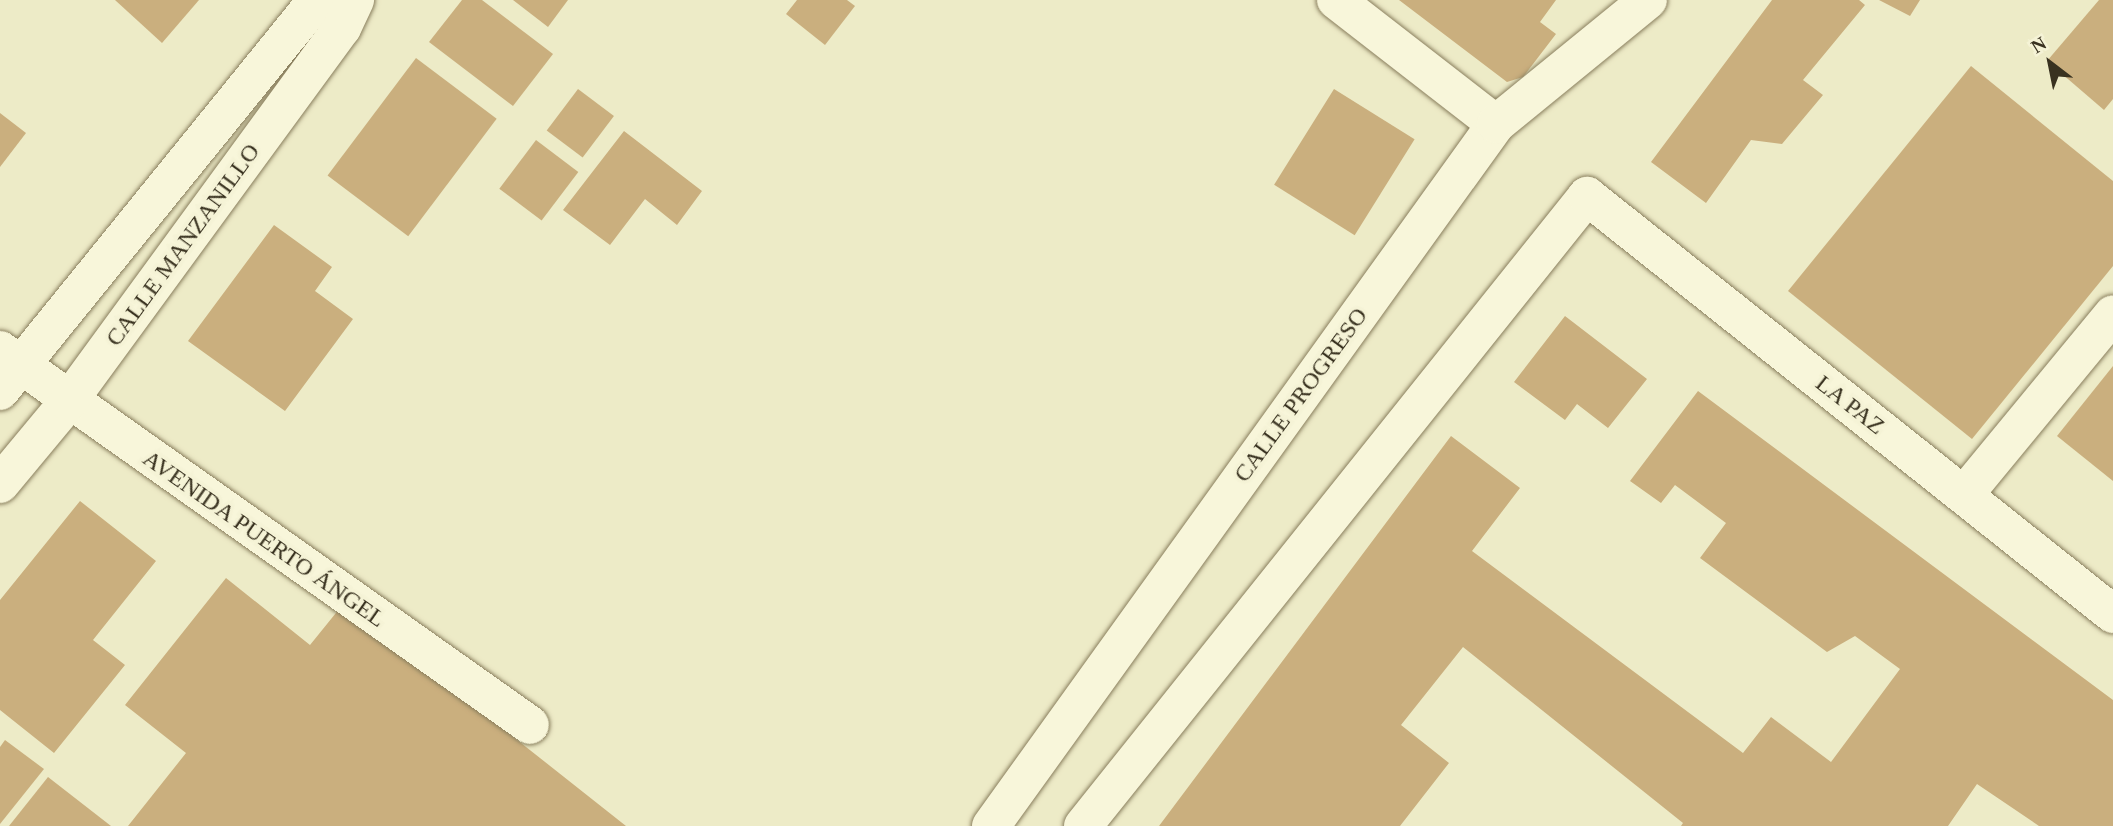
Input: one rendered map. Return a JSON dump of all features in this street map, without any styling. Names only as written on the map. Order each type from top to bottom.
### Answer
[{"type":"street","name":"CALLE MANZANILLO","points":[[7,369],[317,0]]},
{"type":"street","name":"CALLE MANZANILLO","points":[[0,484],[68,402],[342,28],[355,0]]},
{"type":"street","points":[[1335,0],[1496,124]]},
{"type":"street","name":"CALLE PROGRESO","points":[[991,826],[1496,124],[1648,0]]},
{"type":"street","name":"LA PAZ","points":[[1083,826],[1587,196],[2113,614]]},
{"type":"street","points":[[1964,495],[2113,314]]},
{"type":"street","name":"AVENIDA PUERTO ÁNGEL","points":[[7,369],[68,402],[530,725]]},
{"type":"building","points":[[115,0],[199,0],[162,43]]},
{"type":"building","points":[[462,0],[482,0],[553,54],[513,106],[429,42]]},
{"type":"building","points":[[513,0],[568,0],[548,27]]},
{"type":"building","points":[[797,0],[847,0],[855,6],[825,45],[786,14]]},
{"type":"building","points":[[1399,0],[1556,0],[1540,22],[1556,34],[1523,77],[1507,82]]},
{"type":"building","points":[[1772,0],[1859,0],[1865,5],[1803,80],[1823,95],[1782,144],[1751,140],[1706,203],[1651,162]]},
{"type":"building","points":[[1879,0],[1920,0],[1910,16]]},
{"type":"building","points":[[2099,0],[2113,0],[2113,99],[2104,110],[2047,61]]},
{"type":"building","points":[[416,58],[497,119],[408,236],[328,175]]},
{"type":"building","points":[[1971,66],[2113,181],[2113,266],[1972,439],[1788,291]]},
{"type":"building","points":[[578,89],[614,116],[583,158],[547,131]]},
{"type":"building","points":[[1334,89],[1415,139],[1355,235],[1274,185]]},
{"type":"building","points":[[0,113],[26,133],[0,167]]},
{"type":"building","points":[[624,131],[702,191],[677,225],[645,199],[610,245],[563,210]]},
{"type":"building","points":[[536,140],[578,172],[542,221],[499,189]]},
{"type":"building","points":[[274,225],[332,267],[315,291],[353,319],[285,411],[188,341]]},
{"type":"building","points":[[1565,316],[1647,379],[1608,428],[1577,404],[1565,420],[1514,382]]},
{"type":"building","points":[[2113,366],[2113,481],[2057,436]]},
{"type":"building","points":[[1698,391],[2113,700],[2113,826],[2039,826],[1977,784],[1948,826],[1681,826],[1683,823],[1463,647],[1401,725],[1449,763],[1400,826],[1159,826],[1451,436],[1520,488],[1472,551],[1743,753],[1771,717],[1831,762],[1900,669],[1855,636],[1827,652],[1700,558],[1726,523],[1675,485],[1661,503],[1630,481]]},
{"type":"building","points":[[80,501],[156,561],[93,640],[125,665],[54,753],[0,710],[0,600]]},
{"type":"building","points":[[226,578],[310,645],[344,603],[626,826],[128,826],[186,753],[125,705]]},
{"type":"building","points":[[5,740],[44,769],[0,824],[0,747]]},
{"type":"building","points":[[48,777],[111,826],[9,826]]}]
